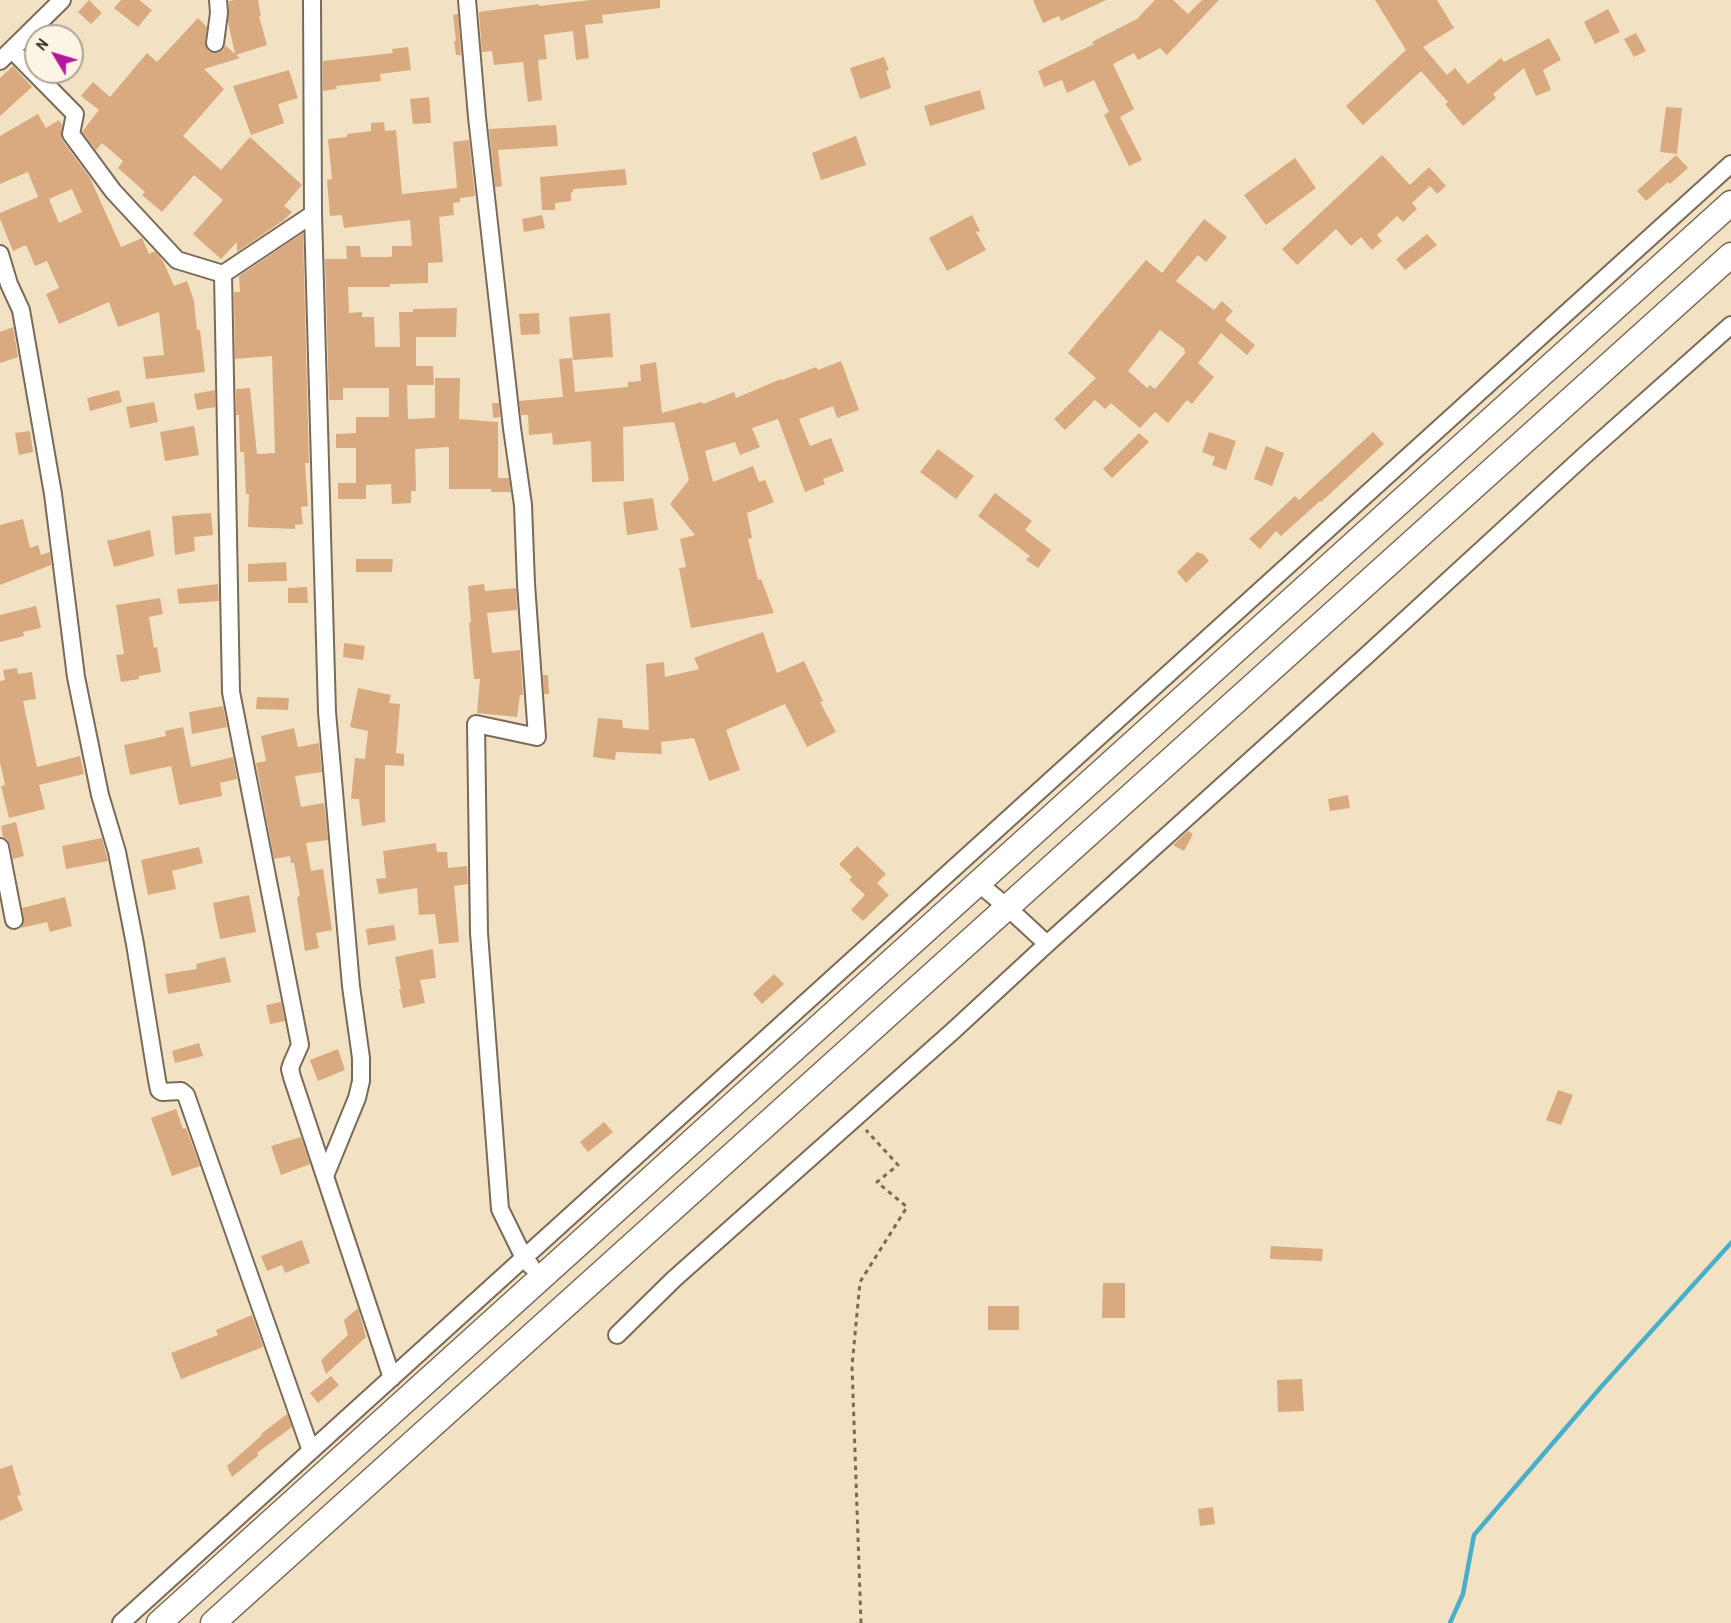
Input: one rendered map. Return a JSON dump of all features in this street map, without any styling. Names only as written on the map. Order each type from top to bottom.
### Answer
[{"type":"main road","points":[[159,1623],[1731,203]]},
{"type":"main road","points":[[213,1623],[1726,259],[1696,234]]},
{"type":"main road","points":[[382,1421],[406,1449]]},
{"type":"street","points":[[62,0],[6,55],[75,114],[71,134],[112,191],[177,260],[223,274]]},
{"type":"street","points":[[215,43],[219,14],[218,0]]},
{"type":"street","points":[[312,0],[313,214],[327,712],[351,986],[361,1058],[361,1081],[357,1098],[325,1176]]},
{"type":"street","points":[[467,0],[477,117],[512,428],[523,505],[537,737],[476,724],[479,933],[500,1209],[524,1258],[541,1278]]},
{"type":"street","points":[[121,1623],[1731,164]]},
{"type":"street","points":[[223,274],[313,214]]},
{"type":"street","points":[[0,254],[9,284],[21,310],[53,494],[76,676],[100,795],[117,852],[159,1090],[162,1092],[181,1091],[186,1095],[311,1451]]},
{"type":"street","points":[[223,274],[231,692],[300,1045],[290,1069],[392,1378]]},
{"type":"street","points":[[617,1335],[674,1279],[954,1030],[1585,455],[1731,325]]},
{"type":"street","points":[[0,847],[14,920]]},
{"type":"street","points":[[978,883],[1047,944]]},
{"type":"path","points":[[854,1118],[898,1165],[877,1182],[907,1207],[860,1282],[852,1366],[861,1623]]},
{"type":"building","points":[[89,0],[102,13],[91,24],[78,12]]},
{"type":"building","points":[[121,0],[139,0],[152,10],[138,27],[114,8]]},
{"type":"building","points":[[258,0],[261,16],[259,16],[267,45],[236,55],[240,58],[204,69],[224,89],[183,136],[221,170],[250,137],[302,185],[284,206],[292,212],[284,220],[237,252],[237,242],[221,259],[193,234],[223,200],[194,175],[162,212],[142,195],[145,192],[118,168],[123,161],[102,143],[96,150],[82,132],[99,110],[81,96],[93,82],[110,97],[147,53],[157,62],[198,18],[207,27],[205,42],[208,51],[218,53],[225,45],[235,54],[228,22],[229,1]]},
{"type":"building","points":[[591,0],[660,0],[660,8],[602,15],[603,23],[585,25],[589,58],[576,60],[573,31],[544,35],[547,59],[538,60],[542,100],[528,102],[523,62],[494,65],[492,51],[482,52],[479,12]]},
{"type":"building","points":[[1033,0],[1106,0],[1061,21],[1059,16],[1043,23]]},
{"type":"building","points":[[1155,0],[1173,0],[1188,14],[1202,0],[1219,0],[1167,55],[1160,48],[1138,60],[1134,53],[1113,64],[1134,109],[1120,117],[1142,160],[1129,166],[1104,115],[1109,112],[1094,80],[1067,93],[1062,80],[1044,87],[1038,71],[1094,44],[1092,42],[1137,19]]},
{"type":"building","points":[[1375,0],[1437,0],[1454,28],[1423,47],[1447,75],[1455,68],[1468,84],[1501,58],[1504,62],[1549,38],[1561,60],[1543,70],[1551,90],[1536,96],[1524,68],[1493,94],[1496,98],[1463,126],[1445,104],[1448,102],[1421,71],[1363,125],[1346,106],[1406,50]]},
{"type":"building","points":[[1608,9],[1620,32],[1595,44],[1584,22]]},
{"type":"building","points":[[458,14],[461,55],[456,55],[454,41],[456,41],[453,15]]},
{"type":"building","points":[[1636,33],[1646,51],[1634,57],[1624,39]]},
{"type":"building","points":[[408,47],[411,70],[380,74],[381,81],[336,86],[337,89],[323,91],[323,61],[393,53],[392,49]]},
{"type":"building","points":[[884,57],[889,70],[886,71],[891,88],[860,99],[850,68]]},
{"type":"building","points":[[13,66],[24,78],[24,84],[29,84],[32,87],[0,116],[0,78]]},
{"type":"building","points":[[289,70],[298,98],[278,104],[284,123],[251,135],[233,86]]},
{"type":"building","points":[[980,90],[985,109],[930,126],[924,106]]},
{"type":"building","points":[[429,97],[431,123],[413,124],[410,99]]},
{"type":"building","points":[[1666,107],[1682,108],[1677,154],[1660,152]]},
{"type":"building","points":[[38,114],[46,128],[59,120],[62,125],[62,140],[90,178],[121,247],[142,238],[149,254],[155,251],[163,261],[174,286],[187,281],[194,301],[197,330],[200,330],[205,372],[146,379],[143,357],[164,355],[159,312],[118,327],[109,302],[59,324],[46,294],[59,288],[47,261],[35,266],[26,245],[13,251],[0,219],[0,213],[38,197],[28,172],[0,184],[0,136]],"holes":[[[72,189],[82,212],[59,223],[49,199]]]},
{"type":"building","points":[[384,122],[385,131],[396,130],[402,194],[457,188],[453,142],[469,140],[475,196],[460,198],[460,202],[453,203],[454,215],[439,217],[443,262],[428,263],[428,283],[390,284],[390,287],[348,287],[349,313],[362,312],[362,317],[374,317],[375,347],[400,347],[399,312],[413,312],[413,309],[457,308],[456,337],[416,337],[416,366],[433,366],[434,385],[407,385],[408,419],[435,418],[435,378],[460,378],[459,419],[498,422],[498,478],[509,478],[511,492],[491,492],[491,489],[449,489],[449,447],[415,449],[416,491],[411,491],[411,503],[392,504],[391,484],[366,485],[366,499],[338,499],[338,483],[356,483],[356,448],[336,448],[336,434],[356,433],[356,417],[389,417],[389,388],[343,388],[343,400],[329,400],[325,259],[347,259],[346,246],[360,246],[361,257],[390,257],[392,246],[412,246],[410,220],[344,228],[342,215],[330,216],[327,180],[332,179],[328,139],[371,131],[371,123]]},
{"type":"building","points":[[556,125],[558,146],[498,150],[502,186],[495,187],[489,129]]},
{"type":"building","points":[[856,136],[866,165],[821,180],[812,153]]},
{"type":"building","points":[[1382,155],[1410,185],[1429,167],[1446,186],[1437,194],[1430,186],[1412,203],[1417,209],[1403,222],[1397,216],[1377,235],[1382,241],[1372,250],[1361,237],[1351,246],[1336,229],[1297,265],[1282,249]]},
{"type":"building","points":[[1676,155],[1688,168],[1646,201],[1637,191]]},
{"type":"building","points":[[1295,158],[1316,188],[1266,225],[1244,195]]},
{"type":"building","points":[[625,169],[627,185],[573,189],[571,201],[555,203],[555,210],[542,210],[540,177]]},
{"type":"building","points":[[542,215],[545,228],[524,232],[522,219]]},
{"type":"building","points":[[972,215],[980,231],[976,232],[986,250],[947,271],[929,238]]},
{"type":"building","points":[[1204,219],[1227,237],[1206,262],[1198,255],[1176,281],[1214,310],[1222,301],[1233,311],[1225,320],[1255,345],[1247,355],[1221,333],[1198,363],[1214,377],[1192,404],[1187,400],[1168,423],[1155,412],[1140,428],[1111,403],[1105,409],[1095,400],[1065,430],[1054,419],[1096,378],[1068,353],[1146,260],[1162,273]],"holes":[[[1160,330],[1186,352],[1155,389],[1150,385],[1147,388],[1128,371]]]},
{"type":"building","points":[[303,233],[309,463],[305,463],[308,506],[301,507],[303,524],[295,525],[295,529],[248,527],[249,494],[246,494],[244,452],[240,452],[236,389],[250,388],[257,454],[275,453],[272,356],[235,359],[234,292],[240,292],[239,276]]},
{"type":"building","points":[[1427,234],[1437,245],[1405,270],[1396,259]]},
{"type":"building","points":[[539,313],[540,334],[521,335],[519,314]]},
{"type":"building","points":[[610,313],[613,357],[573,360],[569,317]]},
{"type":"building","points":[[13,327],[18,357],[0,363],[0,332]]},
{"type":"building","points":[[572,358],[575,392],[628,387],[628,382],[641,381],[640,365],[656,362],[662,413],[702,402],[703,404],[734,392],[736,398],[781,379],[816,367],[818,370],[841,361],[859,410],[837,418],[833,406],[799,419],[810,446],[831,438],[844,471],[823,479],[825,484],[805,492],[778,419],[752,428],[760,447],[740,455],[735,442],[705,451],[713,482],[753,466],[759,482],[765,480],[774,502],[747,513],[752,538],[748,539],[758,580],[761,579],[774,613],[691,628],[679,568],[686,567],[680,539],[695,535],[670,504],[689,480],[674,422],[623,427],[624,481],[592,482],[591,441],[553,445],[552,433],[529,435],[528,415],[521,415],[519,401],[563,397],[559,359]]},
{"type":"building","points":[[119,390],[122,402],[90,411],[87,398]]},
{"type":"building","points":[[215,390],[215,407],[197,410],[194,394]]},
{"type":"building","points":[[154,402],[158,422],[130,428],[126,407]]},
{"type":"building","points":[[492,403],[499,403],[500,417],[493,418]]},
{"type":"building","points":[[194,426],[199,455],[165,461],[160,432]]},
{"type":"building","points":[[30,431],[33,452],[19,455],[15,433]]},
{"type":"building","points":[[1209,432],[1236,441],[1226,470],[1212,465],[1215,457],[1202,452]]},
{"type":"building","points":[[1373,432],[1384,444],[1321,502],[1281,536],[1276,531],[1260,549],[1249,539],[1295,496],[1299,500]]},
{"type":"building","points":[[1139,433],[1149,442],[1112,478],[1103,469]]},
{"type":"building","points":[[1266,446],[1284,453],[1272,486],[1254,479]]},
{"type":"building","points":[[938,449],[974,476],[956,499],[920,472]]},
{"type":"building","points":[[995,493],[1032,521],[1025,530],[1051,550],[1038,568],[1026,560],[1030,556],[978,516]]},
{"type":"building","points":[[653,498],[658,530],[627,535],[623,502]]},
{"type":"building","points":[[211,513],[213,535],[194,537],[195,551],[175,555],[172,516]]},
{"type":"building","points":[[23,519],[30,548],[38,545],[41,555],[50,552],[51,565],[0,585],[0,525]]},
{"type":"building","points":[[150,530],[154,556],[114,567],[107,541]]},
{"type":"building","points":[[1197,552],[1203,554],[1209,561],[1186,583],[1177,572]]},
{"type":"building","points":[[356,559],[393,559],[392,572],[356,572]]},
{"type":"building","points":[[286,562],[287,581],[248,582],[248,564]]},
{"type":"building","points":[[218,584],[219,601],[179,604],[177,589]]},
{"type":"building","points":[[484,584],[485,591],[516,588],[517,610],[487,613],[492,653],[520,650],[523,695],[520,695],[517,717],[477,713],[480,679],[474,679],[468,586]]},
{"type":"building","points":[[307,587],[308,603],[288,603],[288,588]]},
{"type":"building","points":[[160,598],[163,614],[149,617],[161,672],[121,682],[116,655],[124,654],[116,605]]},
{"type":"building","points":[[36,606],[41,628],[23,632],[24,636],[0,642],[0,615]]},
{"type":"building","points":[[763,632],[777,673],[804,661],[823,701],[820,702],[836,732],[807,747],[785,704],[726,730],[740,770],[709,781],[694,738],[661,742],[662,754],[616,752],[615,760],[593,757],[598,718],[622,720],[623,728],[649,730],[646,664],[664,662],[665,677],[699,669],[694,658]]},
{"type":"building","points":[[344,643],[365,646],[363,660],[343,657]]},
{"type":"building","points":[[17,668],[18,674],[32,672],[36,699],[23,701],[37,767],[80,756],[84,774],[39,785],[45,809],[9,818],[1,786],[5,785],[0,762],[0,681],[5,680],[3,670]]},
{"type":"building","points":[[543,675],[548,675],[549,694],[544,694]]},
{"type":"building","points":[[358,688],[391,695],[389,703],[400,704],[396,753],[404,754],[404,766],[385,765],[385,822],[362,826],[359,799],[351,799],[355,758],[365,759],[368,731],[350,727]]},
{"type":"building","points":[[257,697],[289,698],[288,710],[256,709]]},
{"type":"building","points":[[223,706],[227,727],[192,734],[189,712]]},
{"type":"building","points":[[183,727],[191,767],[233,757],[237,779],[220,783],[222,796],[179,805],[171,766],[130,775],[124,745],[166,736],[165,731]]},
{"type":"building","points":[[294,728],[298,747],[319,743],[322,772],[295,776],[301,807],[324,803],[328,840],[306,843],[311,871],[323,869],[332,930],[316,933],[319,948],[305,951],[297,897],[300,896],[294,863],[291,863],[290,856],[274,859],[256,763],[266,761],[261,736]]},
{"type":"building","points":[[1348,795],[1350,808],[1330,811],[1328,799]]},
{"type":"building","points":[[16,822],[24,856],[13,859],[10,844],[3,837],[1,826]]},
{"type":"building","points":[[1188,831],[1193,834],[1184,851],[1173,845]]},
{"type":"building","points":[[102,838],[108,861],[66,869],[62,846]]},
{"type":"building","points":[[436,843],[437,852],[447,852],[448,868],[467,866],[468,884],[454,886],[459,942],[439,944],[435,914],[419,915],[417,888],[379,894],[376,879],[386,878],[383,851]]},
{"type":"building","points":[[857,846],[886,874],[877,883],[889,895],[863,921],[851,910],[865,895],[849,880],[852,877],[839,864]]},
{"type":"building","points":[[199,847],[203,863],[172,871],[176,889],[148,895],[141,860]]},
{"type":"building","points":[[249,895],[256,932],[220,939],[213,903]]},
{"type":"building","points":[[65,897],[72,926],[50,932],[47,922],[21,928],[24,919],[22,908]]},
{"type":"building","points":[[394,925],[396,940],[368,945],[366,929]]},
{"type":"building","points":[[433,949],[436,978],[420,980],[425,1003],[403,1008],[395,957]]},
{"type":"building","points":[[225,957],[231,982],[168,994],[165,974],[197,969],[196,964]]},
{"type":"building","points":[[774,974],[784,984],[762,1004],[753,994]]},
{"type":"building","points":[[281,1002],[285,1021],[270,1024],[266,1005]]},
{"type":"building","points":[[199,1043],[203,1056],[175,1063],[172,1051]]},
{"type":"building","points":[[338,1049],[345,1070],[318,1081],[310,1060]]},
{"type":"building","points":[[1558,1090],[1573,1095],[1561,1125],[1546,1120]]},
{"type":"building","points":[[176,1109],[183,1129],[186,1128],[200,1166],[172,1176],[151,1118]]},
{"type":"building","points":[[604,1122],[613,1132],[588,1152],[580,1142]]},
{"type":"building","points":[[301,1137],[310,1164],[281,1175],[271,1146]]},
{"type":"building","points":[[302,1240],[310,1263],[285,1273],[282,1265],[267,1271],[261,1256]]},
{"type":"building","points":[[1271,1246],[1323,1249],[1322,1261],[1270,1259]]},
{"type":"building","points":[[1103,1283],[1125,1283],[1125,1318],[1102,1318]]},
{"type":"building","points":[[988,1306],[1019,1306],[1019,1330],[988,1330]]},
{"type":"building","points":[[358,1308],[366,1337],[326,1374],[321,1360],[348,1335],[344,1320]]},
{"type":"building","points":[[252,1315],[263,1347],[181,1379],[171,1353],[218,1335],[216,1330]]},
{"type":"building","points":[[331,1376],[339,1385],[318,1403],[310,1393]]},
{"type":"building","points":[[1302,1379],[1304,1411],[1278,1412],[1277,1380]]},
{"type":"building","points":[[287,1414],[292,1427],[257,1453],[259,1455],[232,1477],[227,1466],[261,1434]]},
{"type":"building","points":[[12,1465],[21,1495],[17,1496],[23,1510],[0,1521],[0,1469]]},
{"type":"building","points":[[1213,1507],[1215,1524],[1200,1526],[1198,1509]]},
{"type":"waterway","points":[[1450,1623],[1463,1594],[1474,1535],[1601,1387],[1731,1243]]}]
